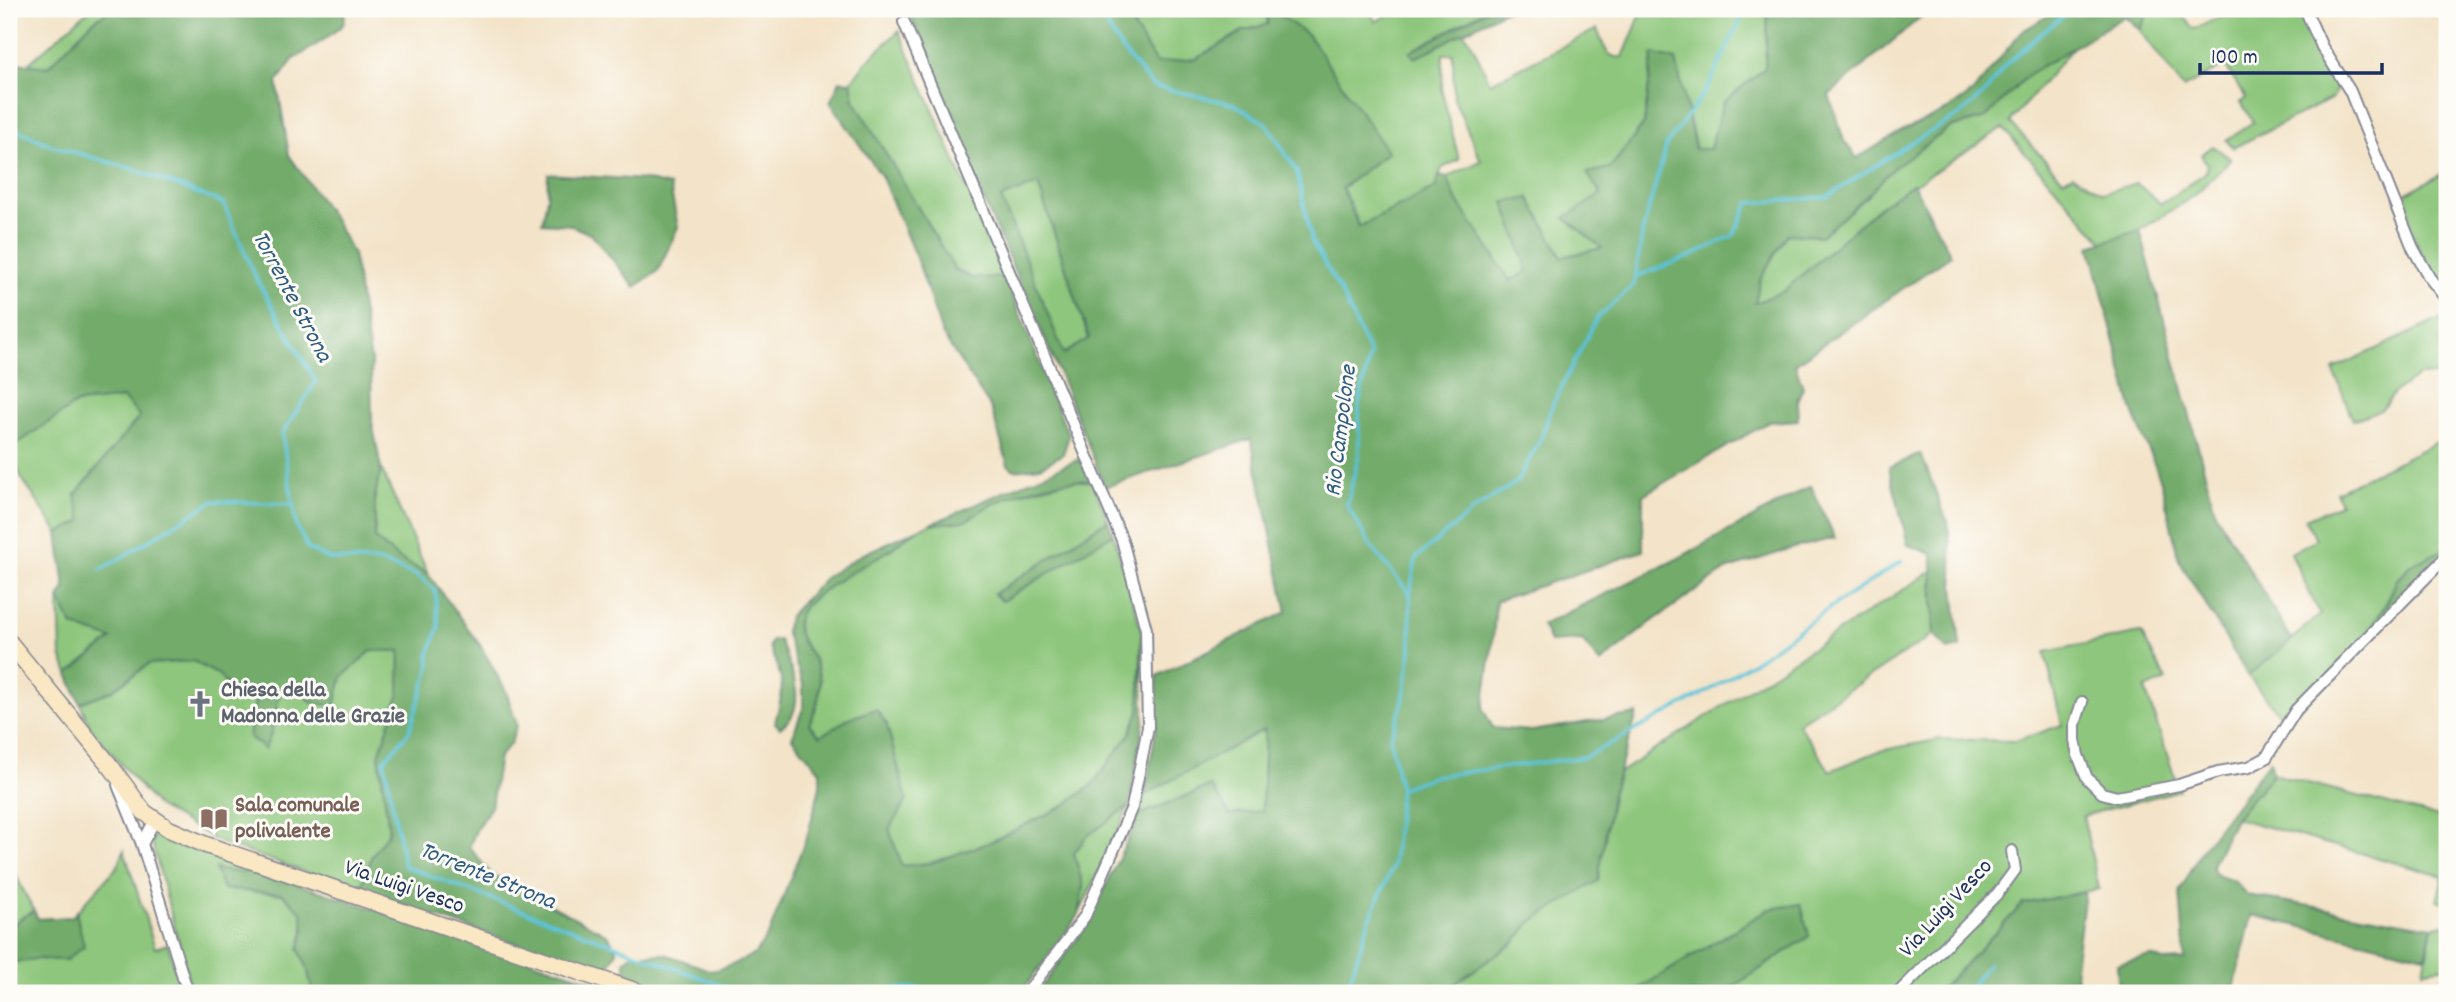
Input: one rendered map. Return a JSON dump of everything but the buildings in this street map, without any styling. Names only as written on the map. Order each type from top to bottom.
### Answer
[{"type":"street","points":[[2305,9],[2322,47],[2350,91],[2413,248],[2447,300]]},
{"type":"street","points":[[904,22],[1122,540],[1146,629],[1148,727],[1132,807],[1084,916],[1027,993]]},
{"type":"street","points":[[2082,702],[2076,724],[2078,755],[2087,778],[2102,793],[2117,797],[2179,785],[2257,762],[2266,758],[2297,710],[2447,556]]},
{"type":"street","name":"Via Luigi Vesco","points":[[9,642],[112,768],[144,812],[169,829],[206,845],[613,989],[641,993]]},
{"type":"street","points":[[112,768],[142,844],[188,993]]},
{"type":"street","points":[[142,844],[155,820]]},
{"type":"street","name":"Via Luigi Vesco","points":[[1898,993],[1998,894],[2015,870],[2012,851]]},
{"type":"green space","points":[[90,9],[111,9],[91,23],[48,67],[27,65]]},
{"type":"green space","points":[[111,9],[346,9],[343,25],[293,60],[277,82],[289,155],[334,219],[353,254],[371,361],[372,422],[381,468],[375,496],[375,539],[398,558],[428,574],[480,645],[506,691],[517,725],[511,743],[499,757],[491,807],[478,826],[469,847],[491,874],[608,935],[617,951],[605,973],[360,891],[372,856],[389,831],[379,755],[399,695],[400,651],[371,651],[342,677],[335,706],[313,703],[290,682],[280,691],[265,749],[249,737],[255,701],[228,687],[219,675],[193,661],[149,664],[111,691],[80,703],[68,674],[112,639],[73,626],[59,598],[65,588],[58,533],[82,521],[75,495],[140,416],[123,398],[77,403],[9,449],[9,62],[48,67],[91,23]]},
{"type":"green space","points":[[908,9],[1129,9],[1133,25],[1156,63],[1196,59],[1243,31],[1268,24],[1265,9],[1289,9],[1293,11],[1281,16],[1308,35],[1388,152],[1342,188],[1359,227],[1435,188],[1439,176],[1447,177],[1455,197],[1510,281],[1528,271],[1504,202],[1529,198],[1562,257],[1602,248],[1565,218],[1601,194],[1587,173],[1610,168],[1644,124],[1653,54],[1676,60],[1695,149],[1710,149],[1723,103],[1765,68],[1768,12],[1772,9],[1930,9],[1829,95],[1844,141],[1857,158],[1902,131],[1948,110],[1973,92],[2021,32],[2059,9],[2150,9],[2140,30],[2125,16],[2029,74],[1985,118],[1950,128],[1894,167],[1866,197],[1821,236],[1787,234],[1760,280],[1755,303],[1784,291],[1879,207],[1913,184],[1951,255],[1795,364],[1803,387],[1797,401],[1798,420],[1769,422],[1643,495],[1643,551],[1496,601],[1483,709],[1493,728],[1532,731],[1637,714],[1612,794],[1598,881],[1531,922],[1515,942],[1441,993],[1037,993],[1088,924],[1139,815],[1211,786],[1230,815],[1262,811],[1265,729],[1145,795],[1156,729],[1157,676],[1287,612],[1251,439],[1105,487],[1054,360],[985,204]],"holes":[[[1038,184],[1089,338],[1064,354],[1001,198]]]},
{"type":"green space","points":[[1129,9],[1265,9],[1269,24],[1243,31],[1196,59],[1156,64],[1133,25]]},
{"type":"green space","points":[[1289,9],[1370,9],[1375,22],[1397,9],[1488,9],[1410,52],[1415,58],[1463,32],[1471,42],[1490,83],[1597,29],[1608,53],[1623,57],[1643,9],[1772,9],[1768,12],[1765,68],[1723,103],[1710,149],[1696,149],[1676,60],[1653,54],[1644,124],[1610,168],[1601,194],[1603,248],[1562,257],[1529,198],[1528,272],[1510,281],[1455,197],[1447,177],[1481,161],[1454,99],[1453,54],[1443,54],[1442,91],[1459,160],[1442,168],[1435,188],[1360,227],[1342,188],[1388,152],[1280,16],[1292,11]]},
{"type":"green space","points":[[1488,9],[1508,9],[1415,58],[1410,52]]},
{"type":"green space","points":[[2150,9],[2178,9],[2194,29],[2238,9],[2299,9],[2338,85],[2333,98],[2233,148],[2226,140],[2253,122],[2241,102],[2246,98],[2225,65],[2183,88],[2140,30]]},
{"type":"green space","points":[[899,31],[1005,277],[972,278],[955,270],[854,100],[851,82],[866,62]]},
{"type":"green space","points":[[2075,45],[2010,122],[2063,180],[2073,175],[2103,193],[2136,183],[2161,204],[2205,173],[2207,164],[2201,155],[2213,146],[2231,159],[2194,196],[2140,230],[2103,242],[2003,128],[1879,207],[1784,291],[1754,304],[1759,280],[1787,234],[1821,236],[1866,197],[1894,167],[1950,128],[1985,118],[2029,74]]},
{"type":"green space","points":[[840,81],[851,82],[854,100],[955,270],[972,278],[1005,277],[1069,436],[1063,454],[1040,467],[1014,470],[1008,465],[991,408],[942,334],[919,265],[882,177],[830,102]]},
{"type":"green space","points":[[2447,171],[2447,295],[2419,249],[2396,199]]},
{"type":"green space","points":[[548,174],[645,180],[670,186],[678,227],[658,271],[635,287],[592,235],[570,225],[542,223]]},
{"type":"green space","points":[[1038,184],[1089,339],[1063,354],[1000,198]]},
{"type":"green space","points":[[2140,230],[2216,514],[2292,640],[2248,676],[2179,560],[2161,481],[2132,409],[2090,246]]},
{"type":"green space","points":[[2447,316],[2447,374],[2419,376],[2396,391],[2381,410],[2353,420],[2333,369]]},
{"type":"green space","points":[[124,398],[140,416],[75,495],[83,521],[58,533],[21,477],[9,449],[77,403]]},
{"type":"green space","points":[[2447,437],[2447,548],[2398,579],[2366,637],[2285,722],[2248,676],[2320,615],[2291,553],[2316,539],[2305,519],[2341,504],[2336,492]]},
{"type":"green space","points":[[1921,454],[1948,524],[1960,647],[1948,650],[1934,634],[1932,554],[1908,545],[1889,467]]},
{"type":"green space","points":[[1079,459],[1092,481],[1038,487],[999,501],[967,520],[931,524]]},
{"type":"green space","points":[[381,468],[428,574],[398,558],[375,539],[375,496]]},
{"type":"green space","points":[[1067,481],[1092,481],[1108,520],[994,594],[1002,601],[1113,534],[1142,632],[1139,712],[1130,734],[1091,786],[1062,807],[988,843],[935,862],[902,866],[889,829],[895,817],[850,718],[820,736],[809,724],[818,702],[820,686],[815,662],[797,627],[800,613],[827,588],[888,551],[918,529],[931,524],[966,520],[984,508],[1019,493]]},
{"type":"green space","points":[[1811,486],[1835,538],[1790,549],[1726,570],[1650,623],[1600,663],[1582,640],[1550,642],[1542,625],[1677,559]]},
{"type":"green space","points":[[1108,520],[1113,534],[1002,601],[994,594]]},
{"type":"green space","points":[[918,529],[888,551],[827,588],[800,613],[797,627],[815,662],[820,686],[818,702],[809,724],[820,736],[850,718],[876,709],[887,725],[907,800],[889,829],[902,866],[931,863],[988,843],[1062,807],[1091,786],[1130,734],[1139,712],[1142,632],[1144,721],[1129,806],[1086,837],[1074,853],[1083,886],[1078,916],[1021,993],[653,993],[633,986],[625,975],[625,961],[632,955],[665,954],[712,971],[755,954],[769,933],[808,833],[820,787],[820,771],[792,738],[803,708],[803,685],[785,631],[790,615],[827,576],[861,555]]},
{"type":"green space","points":[[2447,548],[2447,555],[2366,637],[2397,579],[2411,565]]},
{"type":"green space","points":[[1932,571],[1934,634],[1798,723],[1830,771],[1879,751],[1941,739],[2015,741],[2062,725],[2045,652],[2141,633],[2166,680],[2145,689],[2179,790],[2083,816],[2099,889],[2023,904],[1937,993],[1724,993],[1809,936],[1769,909],[1632,993],[1441,993],[1515,942],[1531,922],[1597,881],[1612,794],[1619,773]]},
{"type":"green space","points":[[59,598],[73,626],[112,639],[68,674],[61,655]]},
{"type":"green space","points":[[779,640],[796,687],[792,716],[780,728],[775,723],[782,684],[769,646],[772,641]]},
{"type":"green space","points":[[371,651],[400,651],[399,695],[379,755],[389,831],[372,856],[360,891],[219,842],[157,806],[91,729],[80,703],[111,691],[149,664],[193,661],[219,675],[228,687],[256,701],[249,737],[271,734],[280,691],[290,681],[313,703]]},
{"type":"green space","points":[[1265,728],[1262,811],[1230,815],[1210,786],[1139,815],[1145,795]]},
{"type":"green space","points":[[2270,760],[2273,774],[2235,818],[2212,865],[2216,875],[2234,881],[2247,895],[2432,927],[2425,956],[2252,915],[2233,993],[2119,993],[2117,964],[2151,956],[2163,961],[2185,960],[2180,891],[2203,848]]},
{"type":"green space","points":[[2273,774],[2447,819],[2447,903],[2438,900],[2443,876],[2235,818]]},
{"type":"green space","points":[[1129,806],[1078,916],[1083,886],[1074,853],[1086,837]]},
{"type":"green space","points":[[155,836],[261,872],[216,869],[223,889],[282,894],[302,912],[304,931],[299,950],[307,967],[313,993],[192,993],[151,839]]},
{"type":"green space","points":[[124,850],[155,948],[168,944],[181,993],[9,993],[9,862],[38,919],[72,917],[118,866]]},
{"type":"green space","points":[[215,869],[261,872],[602,984],[600,993],[313,993],[307,967],[299,950],[304,931],[302,912],[282,894],[223,889]]},
{"type":"green space","points":[[2085,892],[2075,967],[2079,993],[1937,993],[2023,904]]},
{"type":"green space","points":[[1801,904],[1809,936],[1724,993],[1632,993],[1769,909]]},
{"type":"green space","points":[[34,911],[38,919],[72,917],[76,912],[84,946],[66,960],[35,959],[9,963],[10,931],[18,921]]},
{"type":"green space","points":[[2447,923],[2447,967],[2424,970],[2432,927]]},
{"type":"waterway","name":"Rio Campolone","points":[[1097,9],[1122,50],[1153,86],[1234,104],[1267,124],[1297,172],[1312,242],[1340,290],[1370,354],[1359,404],[1359,454],[1347,505],[1370,545],[1410,594],[1411,651],[1403,702],[1390,739],[1400,788],[1393,866],[1369,920],[1352,974],[1342,993]]},
{"type":"waterway","points":[[1410,594],[1416,558],[1476,508],[1517,482],[1541,438],[1553,404],[1597,318],[1634,285],[1643,229],[1667,144],[1707,89],[1746,9]]},
{"type":"waterway","points":[[1635,277],[1691,256],[1734,235],[1749,203],[1827,197],[1959,115],[1986,92],[2005,65],[2072,9]]},
{"type":"waterway","name":"Torrente Strona","points":[[9,126],[53,146],[133,169],[223,203],[257,280],[316,382],[282,434],[296,525],[308,549],[329,559],[380,562],[418,576],[435,590],[439,627],[429,654],[430,667],[409,732],[384,760],[404,866],[742,993]]},
{"type":"waterway","points":[[101,570],[213,501],[292,504]]},
{"type":"waterway","points":[[1401,788],[1435,776],[1585,757],[1708,691],[1902,561]]},
{"type":"waterway","points":[[1965,993],[1989,963]]},
{"type":"waterway","name":"Torrente Strona","points":[[832,993],[921,988],[929,993]]},
{"type":"place","name":"Chiesa della Madonna delle Grazie","points":[[200,704]]},
{"type":"place","name":"Sala comunale polivalente","points":[[214,819]]}]
